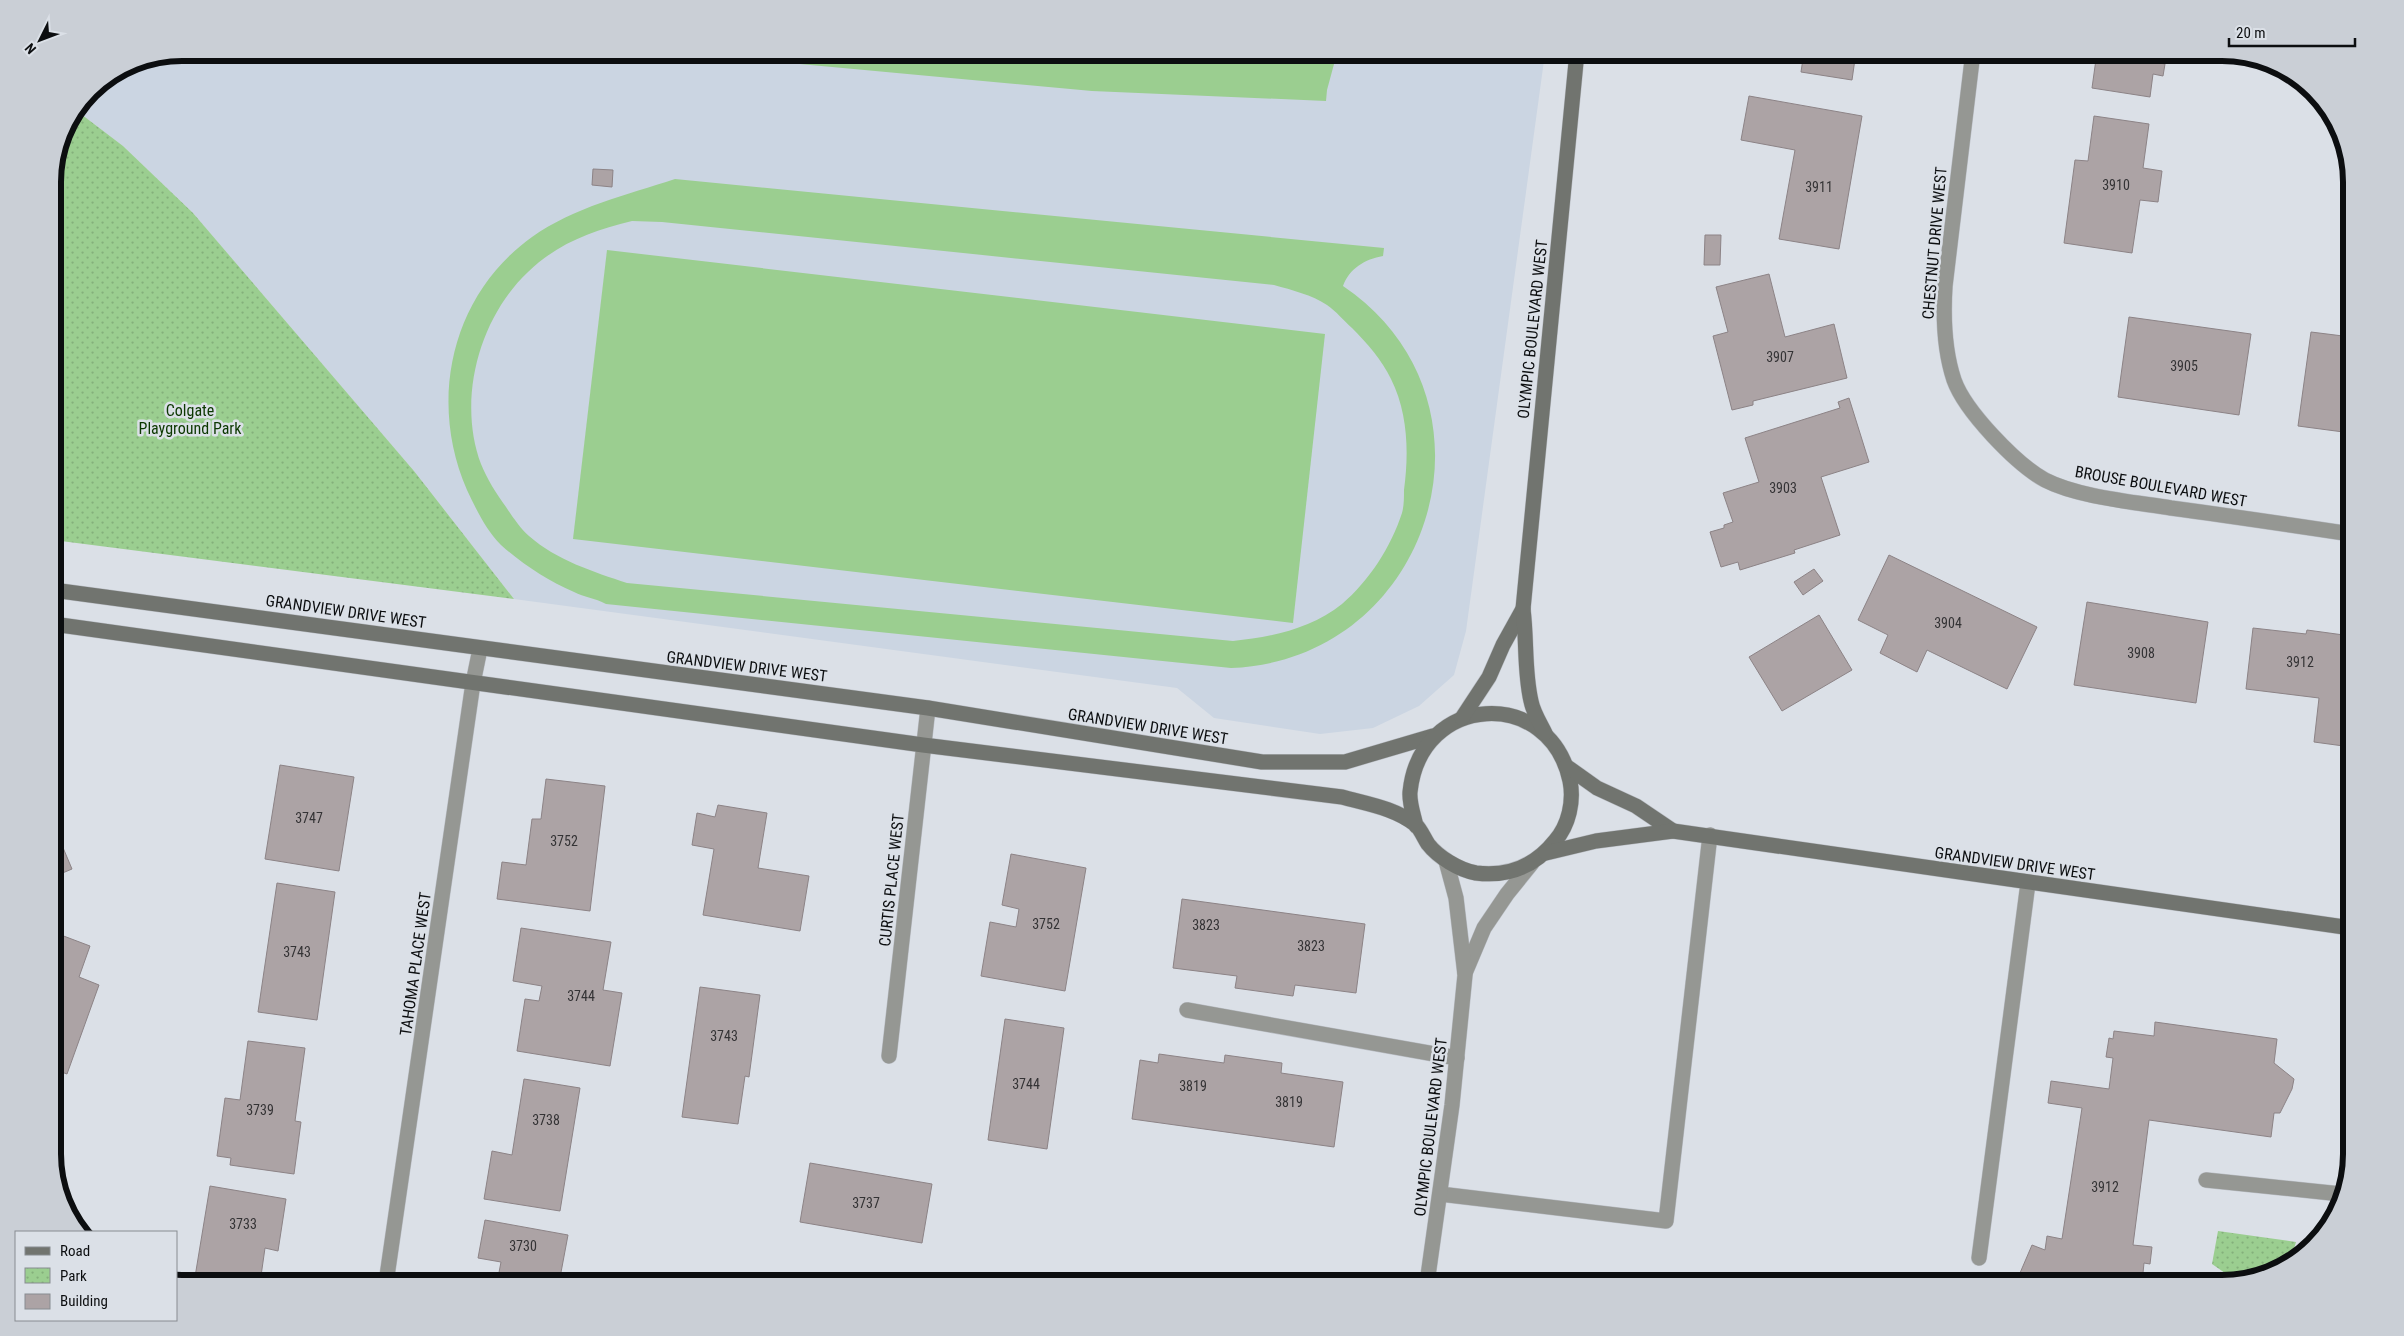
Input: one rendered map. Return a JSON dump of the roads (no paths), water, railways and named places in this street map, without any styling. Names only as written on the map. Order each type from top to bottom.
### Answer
[{"type":"street","name":"OLYMPIC BOULEVARD WEST","points":[[1545,733],[1531,703],[1526,665],[1527,638],[1523,609],[1576,61]]},
{"type":"street","name":"CHESTNUT DRIVE WEST","points":[[1972,61],[1942,322],[1954,380],[1964,398],[1986,426]]},
{"type":"street","name":"BROUSE BOULEVARD WEST","points":[[1986,426],[2005,449],[2027,468],[2046,480],[2077,491],[2140,503],[2342,533]]},
{"type":"street","name":"GRANDVIEW DRIVE WEST","points":[[62,591],[928,708],[1262,762],[1345,762],[1433,736]]},
{"type":"street","name":"OLYMPIC BOULEVARD WEST","points":[[1462,718],[1489,677],[1503,644],[1523,609]]},
{"type":"street","points":[[62,625],[923,745],[1342,798],[1384,808],[1416,826]]},
{"type":"street","name":"TAHOMA PLACE WEST","points":[[387,1275],[473,683],[480,649]]},
{"type":"street","name":"CURTIS PLACE WEST","points":[[889,1056],[928,708]]},
{"type":"street","points":[[1491,713],[1520,718],[1545,733],[1566,766],[1571,789],[1569,813],[1561,835],[1546,853],[1532,863],[1503,874],[1474,872],[1446,861],[1429,846],[1416,826],[1410,794],[1416,763],[1433,736],[1446,726],[1462,718],[1491,713]]},
{"type":"street","name":"GRANDVIEW DRIVE WEST","points":[[1566,766],[1597,788],[1636,806],[1673,831]]},
{"type":"street","name":"GRANDVIEW DRIVE WEST","points":[[1546,853],[1596,841],[1673,831],[2343,927]]},
{"type":"street","points":[[1440,1194],[1666,1221],[1710,835]]},
{"type":"street","name":"OLYMPIC BOULEVARD WEST","points":[[1428,1275],[1457,1058],[1465,975],[1456,898],[1446,861]]},
{"type":"street","name":"OLYMPIC BOULEVARD WEST","points":[[1465,975],[1484,928],[1507,894],[1532,863]]},
{"type":"street","points":[[1979,1258],[2028,883]]},
{"type":"street","points":[[1187,1010],[1457,1058]]},
{"type":"street","points":[[2206,1180],[2336,1193]]},
{"type":"park label","name":"Colgate Playground Park","points":[[190,419]]}]
